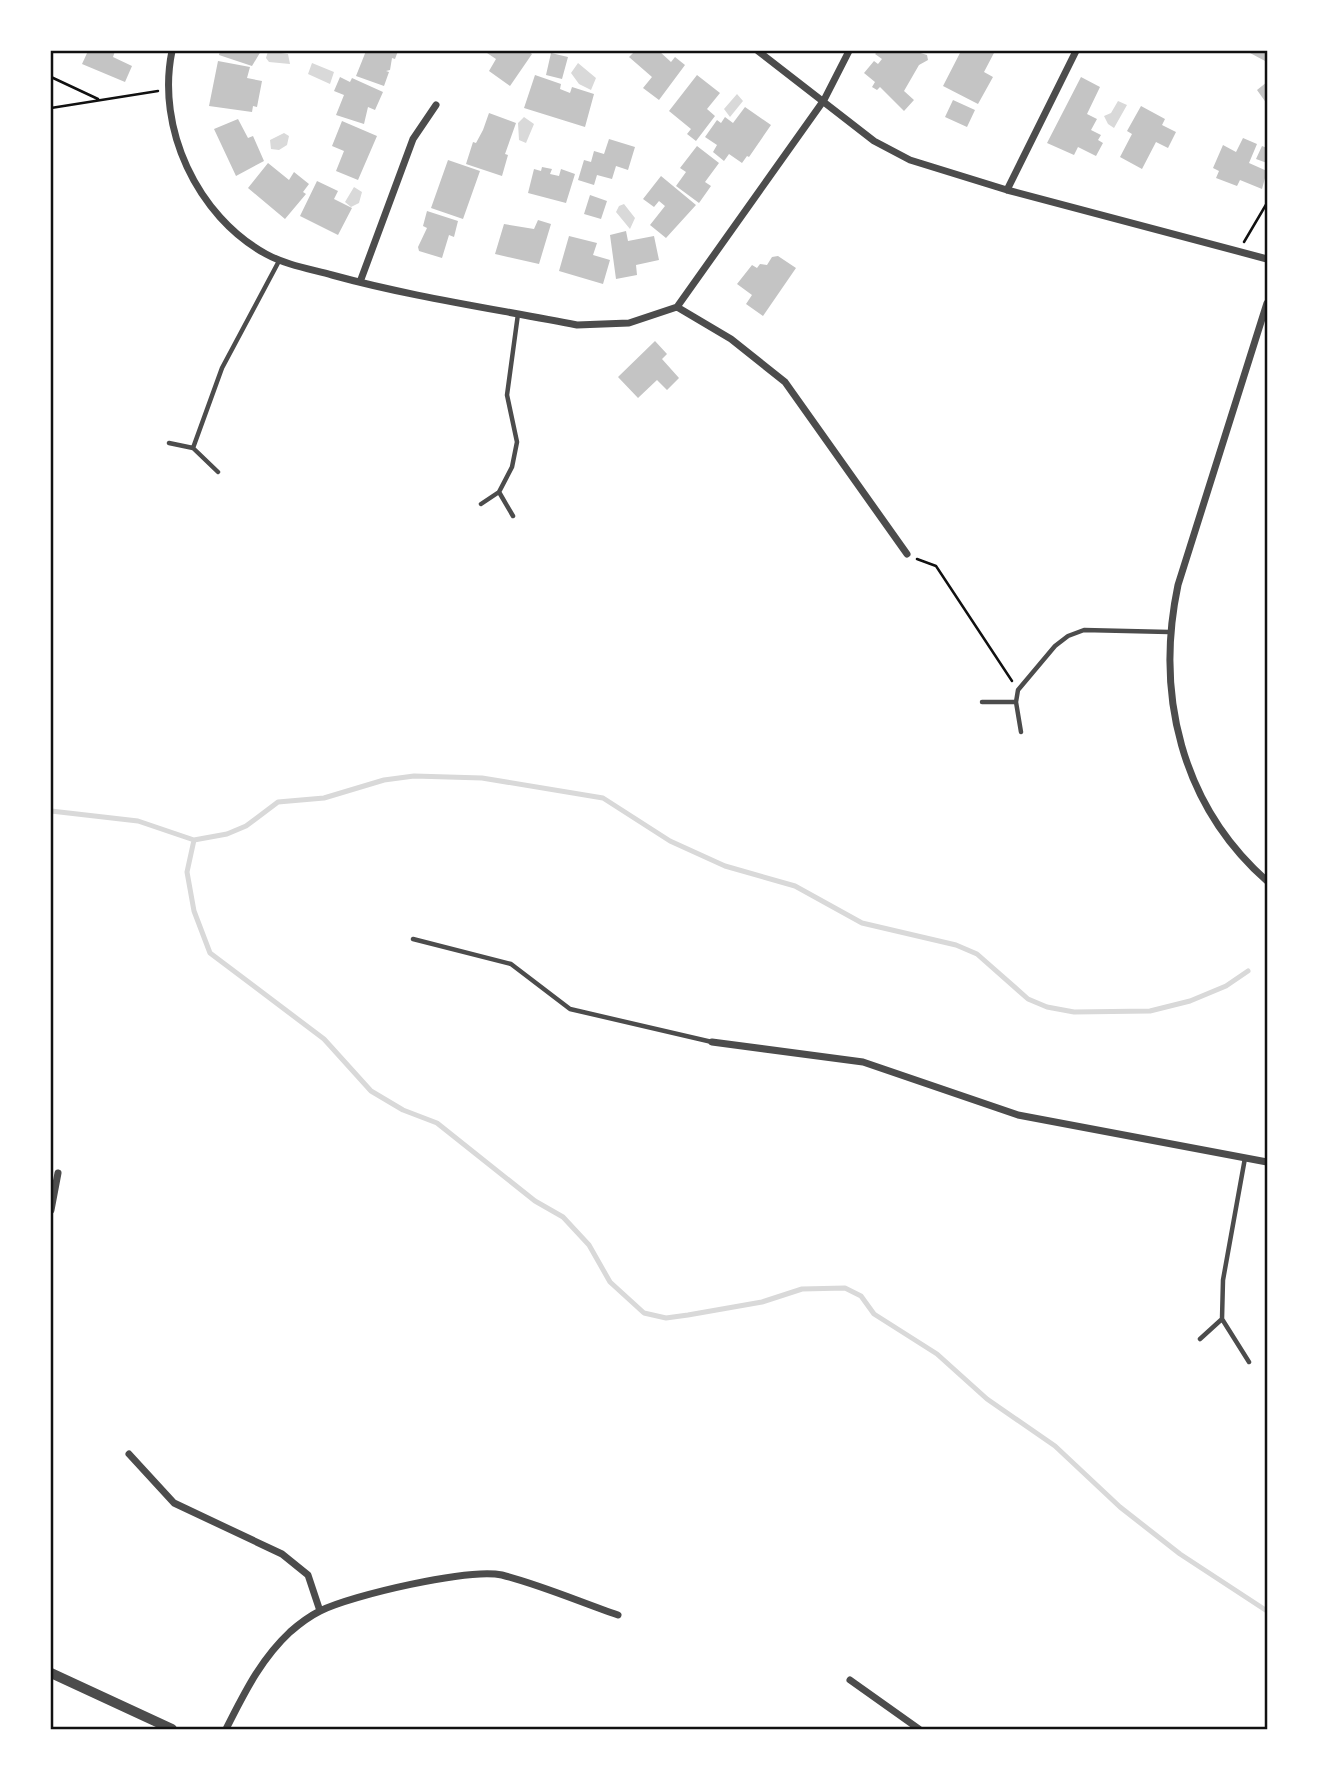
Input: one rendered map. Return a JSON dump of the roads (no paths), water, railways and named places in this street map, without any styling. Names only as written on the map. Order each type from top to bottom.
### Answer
[{"type":"street","points":[[172,51],[167,73],[171,113],[184,164],[201,193],[220,217],[264,253],[279,261],[359,282],[577,324],[610,325],[629,323],[677,307],[824,100],[849,51]]},
{"type":"street","points":[[758,51],[874,141],[910,160],[1007,190],[1267,259]]},
{"type":"street","points":[[1007,190],[1076,51]]},
{"type":"street","points":[[359,282],[413,139],[436,105]]},
{"type":"street","points":[[1267,303],[1178,585],[1169,632],[1170,696],[1187,760],[1215,819],[1267,881]]},
{"type":"street","points":[[677,307],[731,339],[785,383],[907,554]]},
{"type":"street","points":[[712,1042],[863,1062],[1018,1115],[1267,1162]]},
{"type":"street","points":[[51,1210],[58,1173]]},
{"type":"street","points":[[129,1454],[174,1503],[282,1554],[308,1574],[320,1611]]},
{"type":"street","points":[[226,1729],[258,1666],[290,1631],[320,1611],[414,1584],[470,1575],[500,1575],[618,1615]]},
{"type":"street","points":[[51,1673],[172,1729]]},
{"type":"street","points":[[850,1680],[919,1729]]},
{"type":"lane","points":[[193,447],[222,368],[279,261]]},
{"type":"lane","points":[[481,504],[499,492],[512,467],[517,442],[507,395],[518,313]]},
{"type":"lane","points":[[169,443],[193,447],[218,472]]},
{"type":"lane","points":[[499,492],[513,516]]},
{"type":"lane","points":[[1021,732],[1016,702],[1018,690],[1055,646],[1084,630],[1169,632]]},
{"type":"lane","points":[[982,702],[1016,702]]},
{"type":"lane","points":[[413,939],[511,964],[569,1009],[712,1042]]},
{"type":"lane","points":[[1245,1158],[1223,1280],[1222,1319],[1249,1362]]},
{"type":"lane","points":[[1200,1339],[1222,1319]]},
{"type":"waterway","points":[[194,840],[227,834],[246,826],[278,802],[324,798],[384,780],[414,776],[482,778],[603,798],[670,841],[725,866],[795,886],[862,923],[956,945],[977,954],[1028,999],[1047,1007],[1074,1012],[1150,1011],[1190,1001],[1226,986],[1248,971]]},
{"type":"waterway","points":[[51,811],[138,821],[194,840],[187,872],[194,911],[210,953],[324,1039],[371,1091],[403,1110],[437,1123],[535,1201],[563,1217],[589,1245],[610,1282],[644,1313],[666,1318],[762,1302],[802,1289],[845,1288],[861,1296],[874,1314],[937,1354],[987,1399],[1055,1446],[1120,1507],[1180,1554],[1267,1611]]}]
